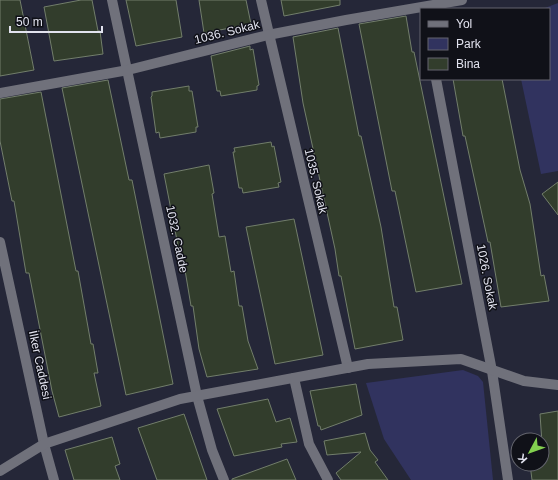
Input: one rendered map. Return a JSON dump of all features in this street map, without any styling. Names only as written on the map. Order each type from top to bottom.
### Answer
[{"type":"street","name":"1032. Cadde","points":[[112,0],[197,396],[212,450],[224,480]]},
{"type":"street","name":"1035. Sokak","points":[[261,0],[268,35],[348,368]]},
{"type":"street","name":"1036. Sokak","points":[[0,93],[128,70],[268,35],[421,5],[462,0]]},
{"type":"street","name":"1026. Sokak","points":[[436,80],[492,371],[508,480]]},
{"type":"street","name":"İlker Caddesi","points":[[0,242],[44,444],[54,480]]},
{"type":"street","points":[[0,471],[44,444],[180,400],[368,364],[461,360],[524,381],[558,385]]},
{"type":"street","points":[[294,378],[309,444],[328,480]]},
{"type":"green space","points":[[558,3],[558,171],[541,174],[521,80],[550,80],[550,8],[545,8]]},
{"type":"green space","points":[[463,370],[478,376],[483,382],[493,480],[411,480],[384,439],[366,383]]},
{"type":"building","points":[[0,0],[20,0],[34,70],[0,76]]},
{"type":"building","points":[[81,0],[92,0],[98,31],[100,31],[103,54],[54,61],[44,7]]},
{"type":"building","points":[[126,0],[176,0],[182,37],[136,46]]},
{"type":"building","points":[[199,0],[246,0],[251,24],[204,33]]},
{"type":"building","points":[[281,0],[340,0],[340,5],[284,16]]},
{"type":"building","points":[[406,16],[412,52],[414,52],[462,284],[416,292],[395,191],[392,191],[359,24]]},
{"type":"building","points":[[338,28],[359,136],[361,136],[381,227],[394,307],[397,307],[403,340],[355,349],[341,276],[339,276],[335,249],[303,103],[293,37]]},
{"type":"building","points":[[250,46],[250,50],[253,49],[259,85],[257,86],[257,90],[221,96],[220,91],[217,91],[211,56]]},
{"type":"building","points":[[108,80],[129,180],[132,180],[173,384],[126,395],[62,88]]},
{"type":"building","points":[[453,80],[502,80],[520,170],[530,204],[541,276],[544,275],[549,301],[501,307],[490,242],[488,242],[465,136],[463,136]]},
{"type":"building","points":[[189,86],[189,91],[192,91],[198,127],[196,127],[196,132],[160,138],[159,132],[156,133],[151,97],[152,92]]},
{"type":"building","points":[[41,92],[76,271],[78,271],[91,344],[93,344],[98,373],[94,373],[101,406],[59,417],[52,391],[29,273],[26,273],[14,201],[12,201],[0,141],[0,99]]},
{"type":"building","points":[[271,142],[272,147],[274,146],[281,182],[278,183],[279,187],[243,193],[242,188],[239,188],[233,152],[235,152],[234,148]]},
{"type":"building","points":[[209,165],[219,237],[225,236],[231,272],[234,271],[239,306],[242,306],[248,341],[258,369],[207,377],[199,349],[193,306],[191,306],[185,270],[183,271],[164,174]]},
{"type":"building","points":[[558,182],[558,215],[542,194]]},
{"type":"building","points":[[294,219],[323,355],[275,364],[246,227]]},
{"type":"building","points":[[356,384],[362,415],[321,430],[320,426],[318,426],[310,391]]},
{"type":"building","points":[[268,399],[276,422],[290,418],[297,442],[281,444],[282,447],[234,456],[217,409]]},
{"type":"building","points":[[558,411],[558,480],[532,480],[531,472],[550,472],[550,432],[541,432],[540,414]]},
{"type":"building","points":[[184,414],[207,480],[157,480],[138,428]]},
{"type":"building","points":[[365,433],[370,450],[378,460],[375,462],[388,480],[341,480],[336,473],[361,452],[327,455],[324,441]]},
{"type":"building","points":[[112,437],[120,464],[115,466],[120,480],[74,480],[65,450]]},
{"type":"building","points":[[287,459],[296,480],[232,480],[232,479]]}]
